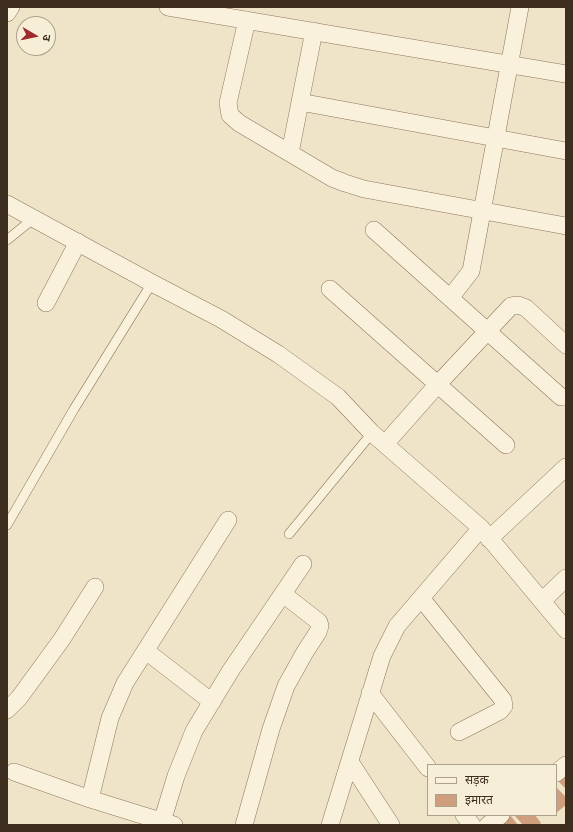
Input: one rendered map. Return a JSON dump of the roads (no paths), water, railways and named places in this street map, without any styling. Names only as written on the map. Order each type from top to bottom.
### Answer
[{"type":"street","points":[[7,13],[10,7]]},
{"type":"street","points":[[168,7],[566,74]]},
{"type":"street","points":[[450,298],[471,271],[520,7]]},
{"type":"street","points":[[247,20],[228,103],[230,115],[238,122],[332,178],[345,183],[364,189],[566,226]]},
{"type":"street","points":[[290,153],[314,31]]},
{"type":"street","points":[[300,102],[566,151]]},
{"type":"street","points":[[7,204],[221,319],[278,354],[338,397],[372,433],[485,533],[566,630]]},
{"type":"street","points":[[374,230],[561,396]]},
{"type":"street","points":[[46,302],[78,242]]},
{"type":"street","points":[[330,289],[506,445]]},
{"type":"street","points":[[385,444],[438,384],[511,306],[518,305],[526,308],[566,345]]},
{"type":"street","points":[[330,825],[382,656],[397,626],[421,598],[485,533],[566,467]]},
{"type":"street","points":[[90,799],[110,718],[125,683],[228,520]]},
{"type":"street","points":[[14,772],[166,824],[176,776],[194,731],[231,670],[303,564]]},
{"type":"street","points":[[542,601],[566,578]]},
{"type":"street","points":[[7,710],[19,698],[62,639],[95,587]]},
{"type":"street","points":[[244,825],[271,729],[286,686],[318,632],[320,626],[319,622],[283,594]]},
{"type":"street","points":[[421,598],[503,700],[504,706],[500,711],[459,732]]},
{"type":"street","points":[[146,651],[212,702]]},
{"type":"street","points":[[370,693],[427,767]]},
{"type":"street","points":[[350,762],[391,825]]},
{"type":"street","points":[[557,772],[566,765]]},
{"type":"street","points":[[465,816],[472,825]]},
{"type":"street","points":[[488,825],[500,816]]},
{"type":"lane","points":[[7,240],[33,219]]},
{"type":"lane","points":[[7,525],[74,409],[152,283]]},
{"type":"lane","points":[[290,534],[372,433]]}]
